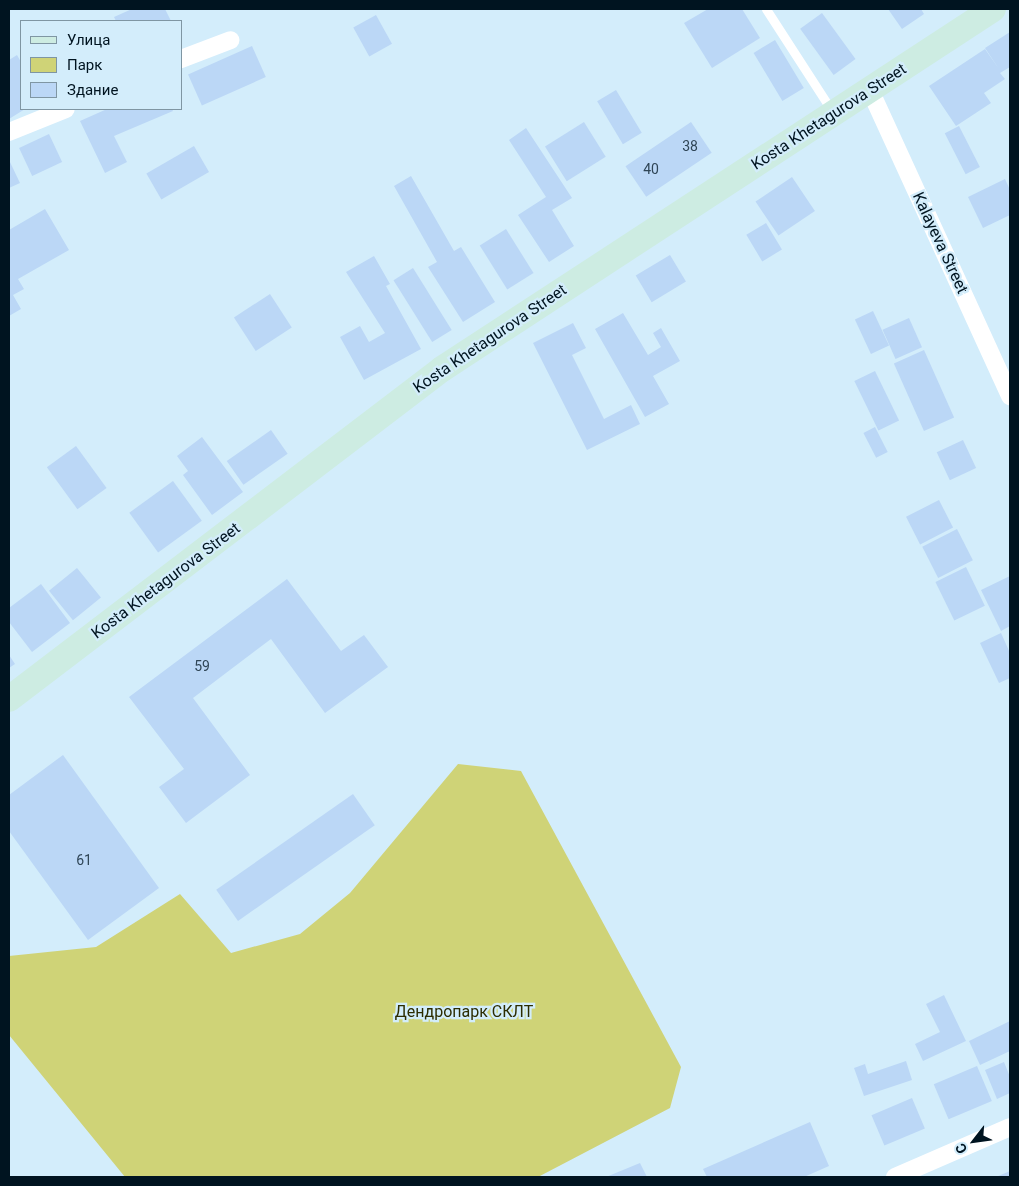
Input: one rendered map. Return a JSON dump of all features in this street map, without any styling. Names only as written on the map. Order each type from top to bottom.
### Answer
[{"type":"main road","name":"Kosta Khetagurova Street","points":[[9,699],[442,369],[993,9]]},
{"type":"street","points":[[182,59],[230,40]]},
{"type":"street","name":"Kalayeva Street","points":[[870,90],[1010,396]]},
{"type":"street","points":[[9,132],[64,110]]},
{"type":"street","points":[[895,1177],[1010,1127]]},
{"type":"lane","points":[[766,9],[833,114]]},
{"type":"green space","name":"Дендропарк СКЛТ","points":[[458,764],[521,771],[681,1067],[670,1108],[538,1177],[125,1177],[9,1035],[9,956],[96,947],[180,894],[231,953],[300,934],[350,893]]},
{"type":"building","points":[[132,9],[165,9],[170,20],[116,20],[114,17]]},
{"type":"building","points":[[708,9],[742,9],[760,38],[712,68],[684,23]]},
{"type":"building","points":[[888,9],[921,9],[924,14],[902,29]]},
{"type":"building","points":[[822,13],[856,59],[834,75],[800,29]]},
{"type":"building","points":[[376,15],[392,44],[369,56],[353,28]]},
{"type":"building","points":[[1010,32],[1010,67],[1000,73],[1005,79],[984,93],[991,103],[956,126],[929,86],[985,49],[999,69],[985,48]]},
{"type":"building","points":[[775,40],[804,88],[782,101],[754,53]]},
{"type":"building","points":[[252,46],[266,77],[202,106],[188,74]]},
{"type":"building","points":[[17,55],[20,60],[20,110],[23,110],[9,119],[9,60]]},
{"type":"building","points":[[616,90],[642,133],[623,144],[597,101]]},
{"type":"building","points":[[105,110],[173,111],[114,136],[127,162],[105,173],[80,121]]},
{"type":"building","points":[[584,122],[606,157],[567,181],[545,146]]},
{"type":"building","points":[[691,122],[712,153],[646,197],[626,166]]},
{"type":"building","points":[[959,126],[980,167],[966,174],[945,133]]},
{"type":"building","points":[[526,128],[572,198],[552,210],[574,246],[549,262],[518,215],[546,197],[509,140]]},
{"type":"building","points":[[49,134],[62,162],[32,176],[19,148]]},
{"type":"building","points":[[194,146],[209,172],[161,199],[146,174]]},
{"type":"building","points":[[9,160],[20,183],[9,188]]},
{"type":"building","points":[[411,176],[454,251],[461,247],[495,302],[463,322],[428,267],[437,262],[394,186]]},
{"type":"building","points":[[792,177],[815,211],[778,236],[756,202]]},
{"type":"building","points":[[1005,179],[1010,190],[1010,215],[983,228],[968,197]]},
{"type":"building","points":[[45,209],[69,250],[18,279],[24,289],[13,295],[21,309],[9,316],[9,230]]},
{"type":"building","points":[[766,223],[782,250],[762,261],[746,235]]},
{"type":"building","points":[[506,229],[534,273],[507,290],[480,245]]},
{"type":"building","points":[[670,255],[686,282],[652,302],[636,276]]},
{"type":"building","points":[[374,256],[390,284],[386,286],[421,349],[364,380],[340,337],[360,326],[369,342],[385,333],[346,272]]},
{"type":"building","points":[[413,268],[452,330],[432,342],[393,280]]},
{"type":"building","points":[[270,294],[292,328],[256,351],[234,317]]},
{"type":"building","points":[[873,311],[889,345],[871,354],[855,319]]},
{"type":"building","points":[[623,313],[648,355],[661,347],[653,333],[661,328],[680,361],[653,376],[669,404],[645,417],[595,329]]},
{"type":"building","points":[[909,318],[922,347],[896,359],[883,330]]},
{"type":"building","points":[[573,323],[586,348],[572,355],[604,419],[631,405],[640,424],[587,450],[533,343]]},
{"type":"building","points":[[924,350],[954,418],[924,431],[894,363]]},
{"type":"building","points":[[875,371],[899,420],[878,431],[854,381]]},
{"type":"building","points":[[875,427],[888,452],[876,458],[863,433]]},
{"type":"building","points":[[271,430],[288,454],[243,485],[227,461]]},
{"type":"building","points":[[202,437],[243,492],[212,515],[183,475],[188,471],[177,456]]},
{"type":"building","points":[[963,440],[976,468],[950,480],[937,452]]},
{"type":"building","points":[[76,446],[107,488],[77,509],[47,467]]},
{"type":"building","points":[[173,481],[202,521],[158,552],[129,513]]},
{"type":"building","points":[[939,500],[953,528],[920,544],[906,517]]},
{"type":"building","points":[[957,529],[973,560],[938,578],[922,547]]},
{"type":"building","points":[[966,567],[985,606],[954,621],[935,582]]},
{"type":"building","points":[[77,568],[101,598],[73,620],[49,591]]},
{"type":"building","points":[[1010,576],[1010,626],[1001,631],[981,590]]},
{"type":"building","points":[[287,579],[341,651],[364,635],[388,667],[325,713],[271,639],[193,698],[250,775],[186,823],[159,787],[184,769],[129,697]]},
{"type":"building","points":[[41,584],[70,623],[32,652],[9,622],[9,608]]},
{"type":"building","points":[[1001,633],[1010,653],[1010,678],[999,683],[980,643]]},
{"type":"building","points":[[9,655],[15,664],[9,668]]},
{"type":"building","points":[[63,755],[159,888],[88,940],[9,831],[9,795]]},
{"type":"building","points":[[353,794],[375,825],[238,921],[216,890]]},
{"type":"building","points":[[944,995],[966,1041],[923,1061],[915,1044],[940,1032],[926,1004]]},
{"type":"building","points":[[1010,1021],[1010,1051],[980,1065],[969,1041]]},
{"type":"building","points":[[906,1061],[912,1080],[864,1096],[854,1068],[865,1064],[868,1074]]},
{"type":"building","points":[[1004,1062],[1010,1077],[1010,1093],[997,1099],[985,1070]]},
{"type":"building","points":[[977,1066],[992,1101],[949,1119],[934,1084]]},
{"type":"building","points":[[912,1098],[925,1128],[884,1146],[871,1115]]},
{"type":"building","points":[[810,1122],[829,1166],[804,1177],[707,1177],[703,1169]]},
{"type":"building","points":[[640,1163],[647,1177],[606,1177]]},
{"type":"building","points":[[1010,1171],[1010,1177],[996,1177]]}]
